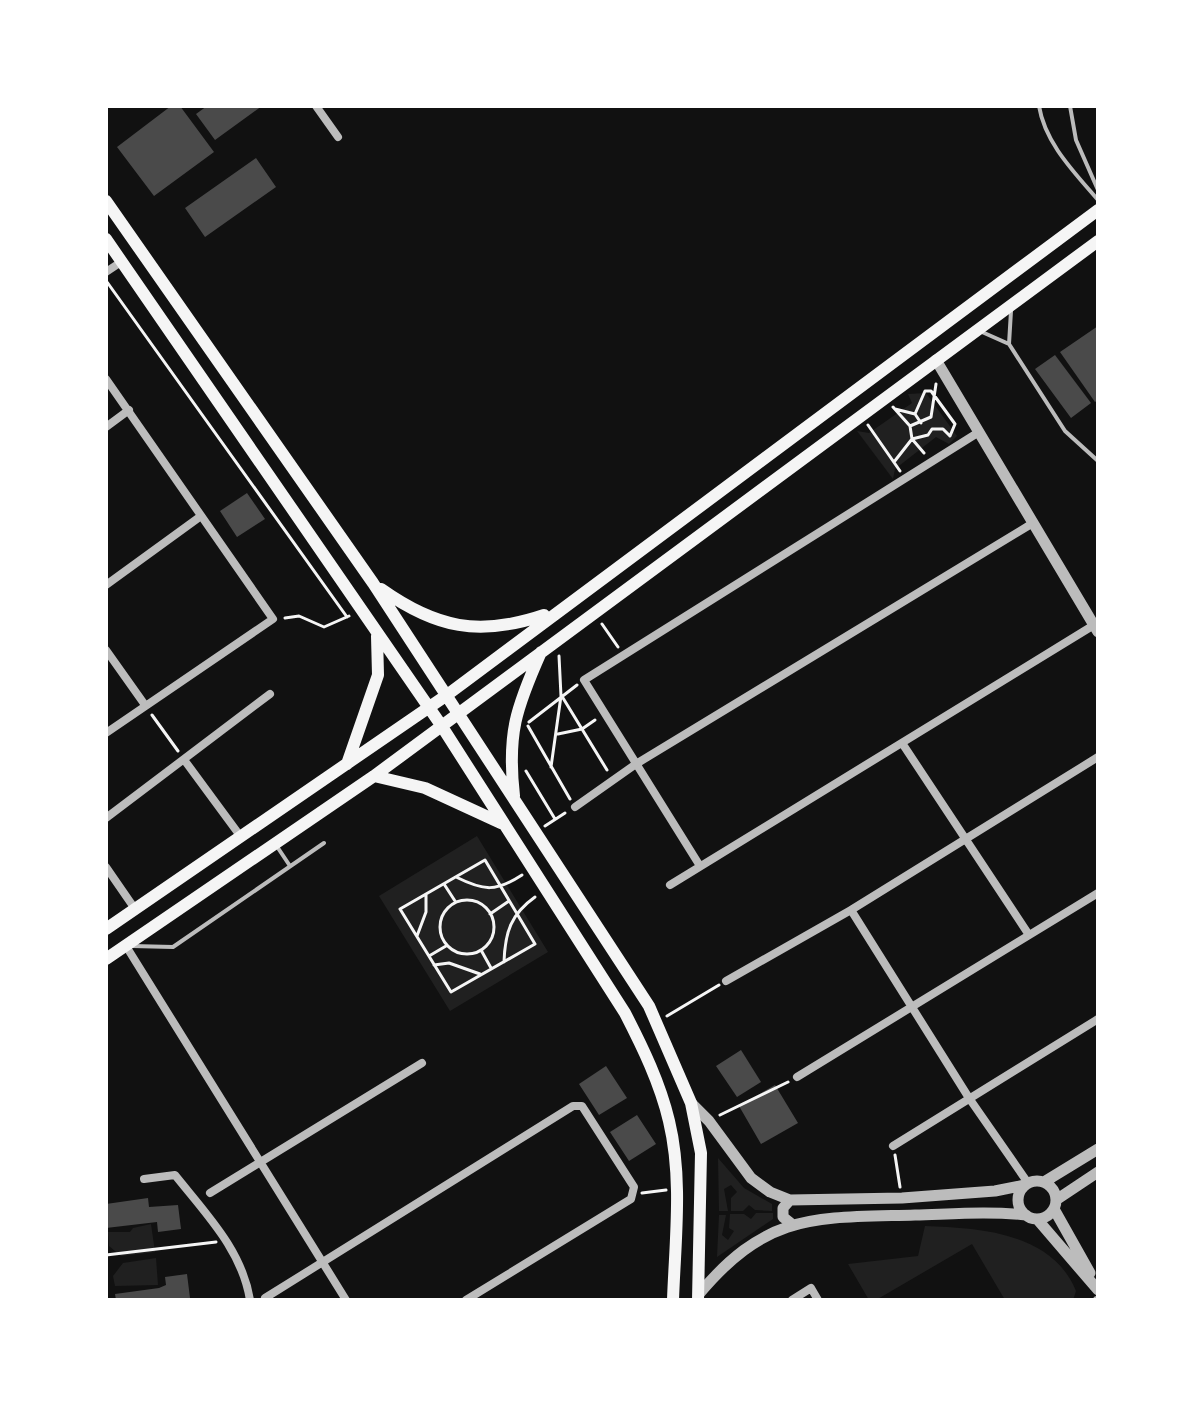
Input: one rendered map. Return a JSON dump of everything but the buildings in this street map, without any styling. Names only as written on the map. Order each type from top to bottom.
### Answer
[{"type":"main road","points":[[106,201],[420,653],[657,1022],[691,1103],[701,1153],[698,1297]]},
{"type":"main road","points":[[106,929],[447,695],[554,612],[1098,210]]},
{"type":"main road","points":[[106,239],[441,725],[647,1055],[669,1121],[676,1189],[673,1300]]},
{"type":"main road","points":[[106,959],[374,776],[541,652],[598,618],[861,415],[1098,241]]},
{"type":"main road","points":[[373,583],[408,608],[438,621],[473,629],[518,624],[554,612]]},
{"type":"main road","points":[[581,593],[598,618]]},
{"type":"main road","points":[[347,764],[378,675],[377,633]]},
{"type":"main road","points":[[514,799],[509,753],[518,709],[541,652]]},
{"type":"main road","points":[[400,666],[420,653]]},
{"type":"main road","points":[[384,739],[397,759]]},
{"type":"main road","points":[[475,777],[493,767]]},
{"type":"main road","points":[[374,776],[437,793],[506,826]]},
{"type":"street","points":[[316,106],[338,137]]},
{"type":"street","points":[[106,272],[121,262]]},
{"type":"street","points":[[670,885],[1096,628],[936,360]]},
{"type":"street","points":[[106,379],[273,619],[106,733]]},
{"type":"street","points":[[106,427],[129,410]]},
{"type":"street","points":[[700,866],[584,680],[979,432]]},
{"type":"street","points":[[106,585],[201,516]]},
{"type":"street","points":[[575,807],[636,764],[1033,523]]},
{"type":"street","points":[[106,650],[145,705]]},
{"type":"street","points":[[106,818],[270,694]]},
{"type":"street","points":[[902,743],[1029,935]]},
{"type":"street","points":[[726,981],[851,910],[964,837],[1098,757]]},
{"type":"street","points":[[185,761],[241,837]]},
{"type":"street","points":[[106,867],[135,909]]},
{"type":"street","points":[[797,1077],[1098,893]]},
{"type":"street","points":[[851,910],[1026,1184]]},
{"type":"street","points":[[126,946],[346,1300]]},
{"type":"street","points":[[893,1146],[1098,1019]]},
{"type":"street","points":[[210,1193],[259,1160],[422,1063]]},
{"type":"street","points":[[691,1103],[709,1121],[751,1178],[770,1192],[790,1200],[902,1198],[995,1191],[1044,1182],[1098,1149]]},
{"type":"street","points":[[265,1298],[322,1260],[578,1105],[634,1187],[631,1199],[466,1300]]},
{"type":"street","points":[[698,1297],[740,1250],[793,1225],[860,1217],[1032,1217],[1098,1172]]},
{"type":"street","points":[[144,1179],[175,1175],[227,1241],[242,1267],[250,1300]]},
{"type":"street","points":[[1044,1182],[1052,1188],[1055,1204],[1098,1289]]},
{"type":"street","points":[[1026,1184],[1018,1202],[1098,1289]]},
{"type":"street","points":[[790,1200],[782,1213],[786,1221],[793,1225]]},
{"type":"street","points":[[792,1300],[811,1288],[818,1300]]},
{"type":"lane","points":[[1039,106],[1042,121],[1057,150],[1098,200]]},
{"type":"lane","points":[[1070,106],[1076,140],[1098,190]]},
{"type":"lane","points":[[1009,344],[1012,305]]},
{"type":"lane","points":[[977,331],[1009,344],[1065,431],[1098,461]]},
{"type":"lane","points":[[275,843],[290,866]]},
{"type":"lane","points":[[126,946],[173,947],[324,843]]},
{"type":"path","points":[[106,281],[347,617]]},
{"type":"path","points":[[910,426],[931,417],[936,398],[936,360]]},
{"type":"path","points":[[915,414],[925,391],[936,398],[955,424],[950,436]]},
{"type":"path","points":[[885,398],[910,426],[912,439],[931,462]]},
{"type":"path","points":[[894,408],[915,414],[921,423]]},
{"type":"path","points":[[861,415],[905,478]]},
{"type":"path","points":[[894,462],[912,439],[928,435],[932,429],[943,429],[959,445]]},
{"type":"path","points":[[273,619],[299,616],[324,627],[362,610]]},
{"type":"path","points":[[591,632],[598,618],[624,655]]},
{"type":"path","points":[[551,767],[561,696],[559,656],[570,647]]},
{"type":"path","points":[[526,724],[584,680]]},
{"type":"path","points":[[561,696],[613,780]]},
{"type":"path","points":[[145,705],[185,761]]},
{"type":"path","points":[[518,709],[575,807],[535,832]]},
{"type":"path","points":[[556,734],[582,729],[605,714]]},
{"type":"path","points":[[526,724],[526,740]]},
{"type":"path","points":[[526,771],[555,819]]},
{"type":"path","points":[[485,860],[535,944],[451,992],[400,909],[456,877],[485,860]]},
{"type":"path","points":[[456,877],[485,888],[502,888],[533,868]]},
{"type":"path","points":[[444,884],[455,901]]},
{"type":"path","points":[[504,962],[505,942],[515,911],[546,889]]},
{"type":"path","points":[[417,937],[426,912],[426,894]]},
{"type":"path","points":[[472,899],[487,908],[490,914],[494,923],[491,940],[481,950],[462,954],[446,946],[439,930],[442,913],[455,901],[472,899]]},
{"type":"path","points":[[490,914],[509,901]]},
{"type":"path","points":[[428,956],[446,946]]},
{"type":"path","points":[[481,950],[491,969]]},
{"type":"path","points":[[434,965],[449,963],[482,974]]},
{"type":"path","points":[[657,1022],[726,981]]},
{"type":"path","points":[[709,1121],[797,1077]]},
{"type":"path","points":[[893,1146],[902,1198]]},
{"type":"path","points":[[634,1193],[676,1189]]},
{"type":"path","points":[[106,1255],[227,1241]]},
{"type":"shaded area","points":[[926,393],[957,436],[949,444],[936,437],[895,469],[893,479],[857,431],[869,433],[912,403],[908,394]]},
{"type":"shaded area","points":[[477,836],[548,952],[450,1011],[379,896]]},
{"type":"shaded area","points":[[718,1158],[744,1188],[772,1204],[772,1211],[755,1210],[749,1205],[743,1211],[731,1211],[731,1198],[737,1192],[731,1185],[724,1189],[728,1211],[719,1211]]},
{"type":"shaded area","points":[[756,1213],[773,1213],[773,1219],[717,1257],[719,1215],[726,1215],[722,1235],[728,1240],[734,1231],[729,1228],[730,1214],[744,1214],[751,1219]]},
{"type":"shaded area","points":[[151,1224],[155,1252],[121,1256],[109,1246],[108,1232],[130,1232],[133,1228]]},
{"type":"shaded area","points":[[925,1226],[990,1232],[1032,1245],[1050,1256],[1065,1271],[1076,1291],[1073,1300],[1005,1300],[972,1244],[876,1300],[869,1300],[848,1264],[918,1256]]},
{"type":"shaded area","points":[[156,1258],[158,1285],[115,1286],[113,1276],[123,1263]]}]
